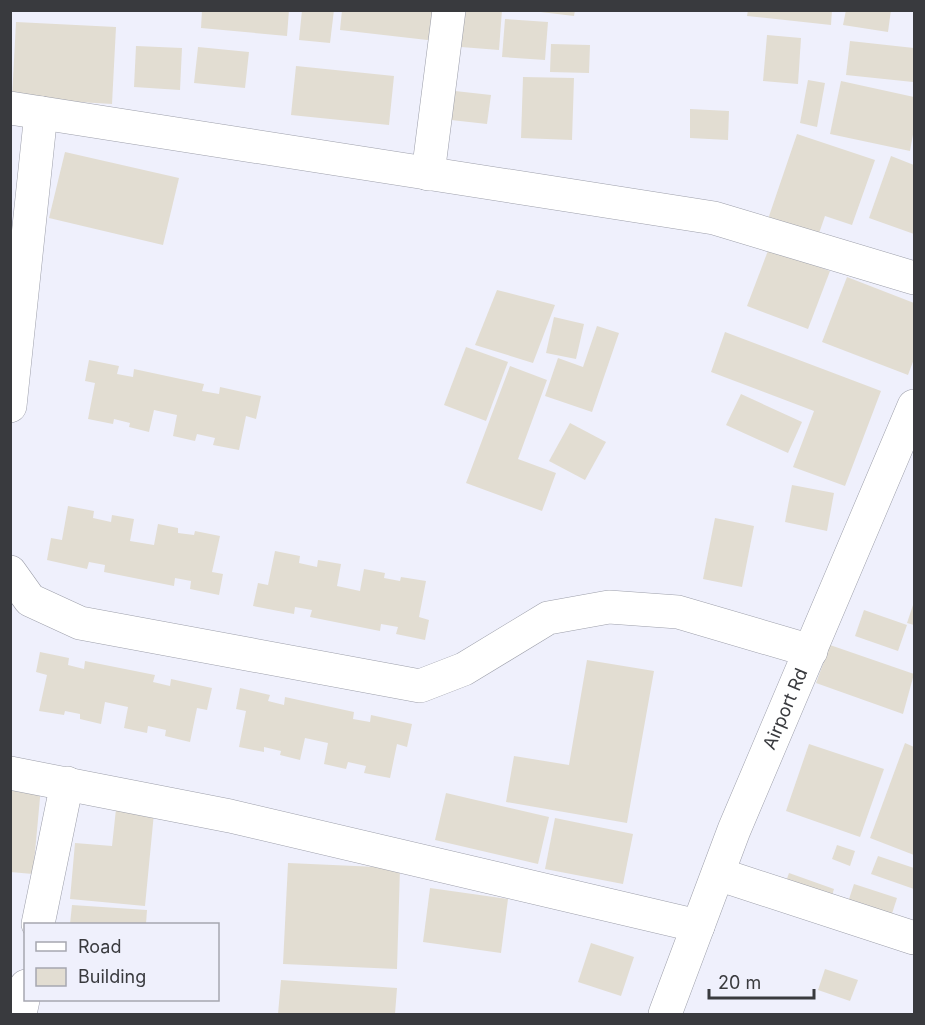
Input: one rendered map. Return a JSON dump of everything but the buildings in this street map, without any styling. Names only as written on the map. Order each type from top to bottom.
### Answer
[{"type":"street","points":[[428,174],[449,10]]},
{"type":"street","points":[[10,406],[26,111],[714,219],[915,278]]},
{"type":"street","name":"Airport Rd","points":[[665,1014],[718,874],[915,406]]},
{"type":"street","points":[[10,572],[30,600],[81,622],[420,686],[464,669],[548,618],[609,607],[678,612],[811,651]]},
{"type":"street","points":[[10,773],[230,816],[698,926]]},
{"type":"street","points":[[38,923],[67,783]]},
{"type":"street","points":[[718,874],[915,938]]},
{"type":"street","points":[[20,1014],[24,995]]}]
